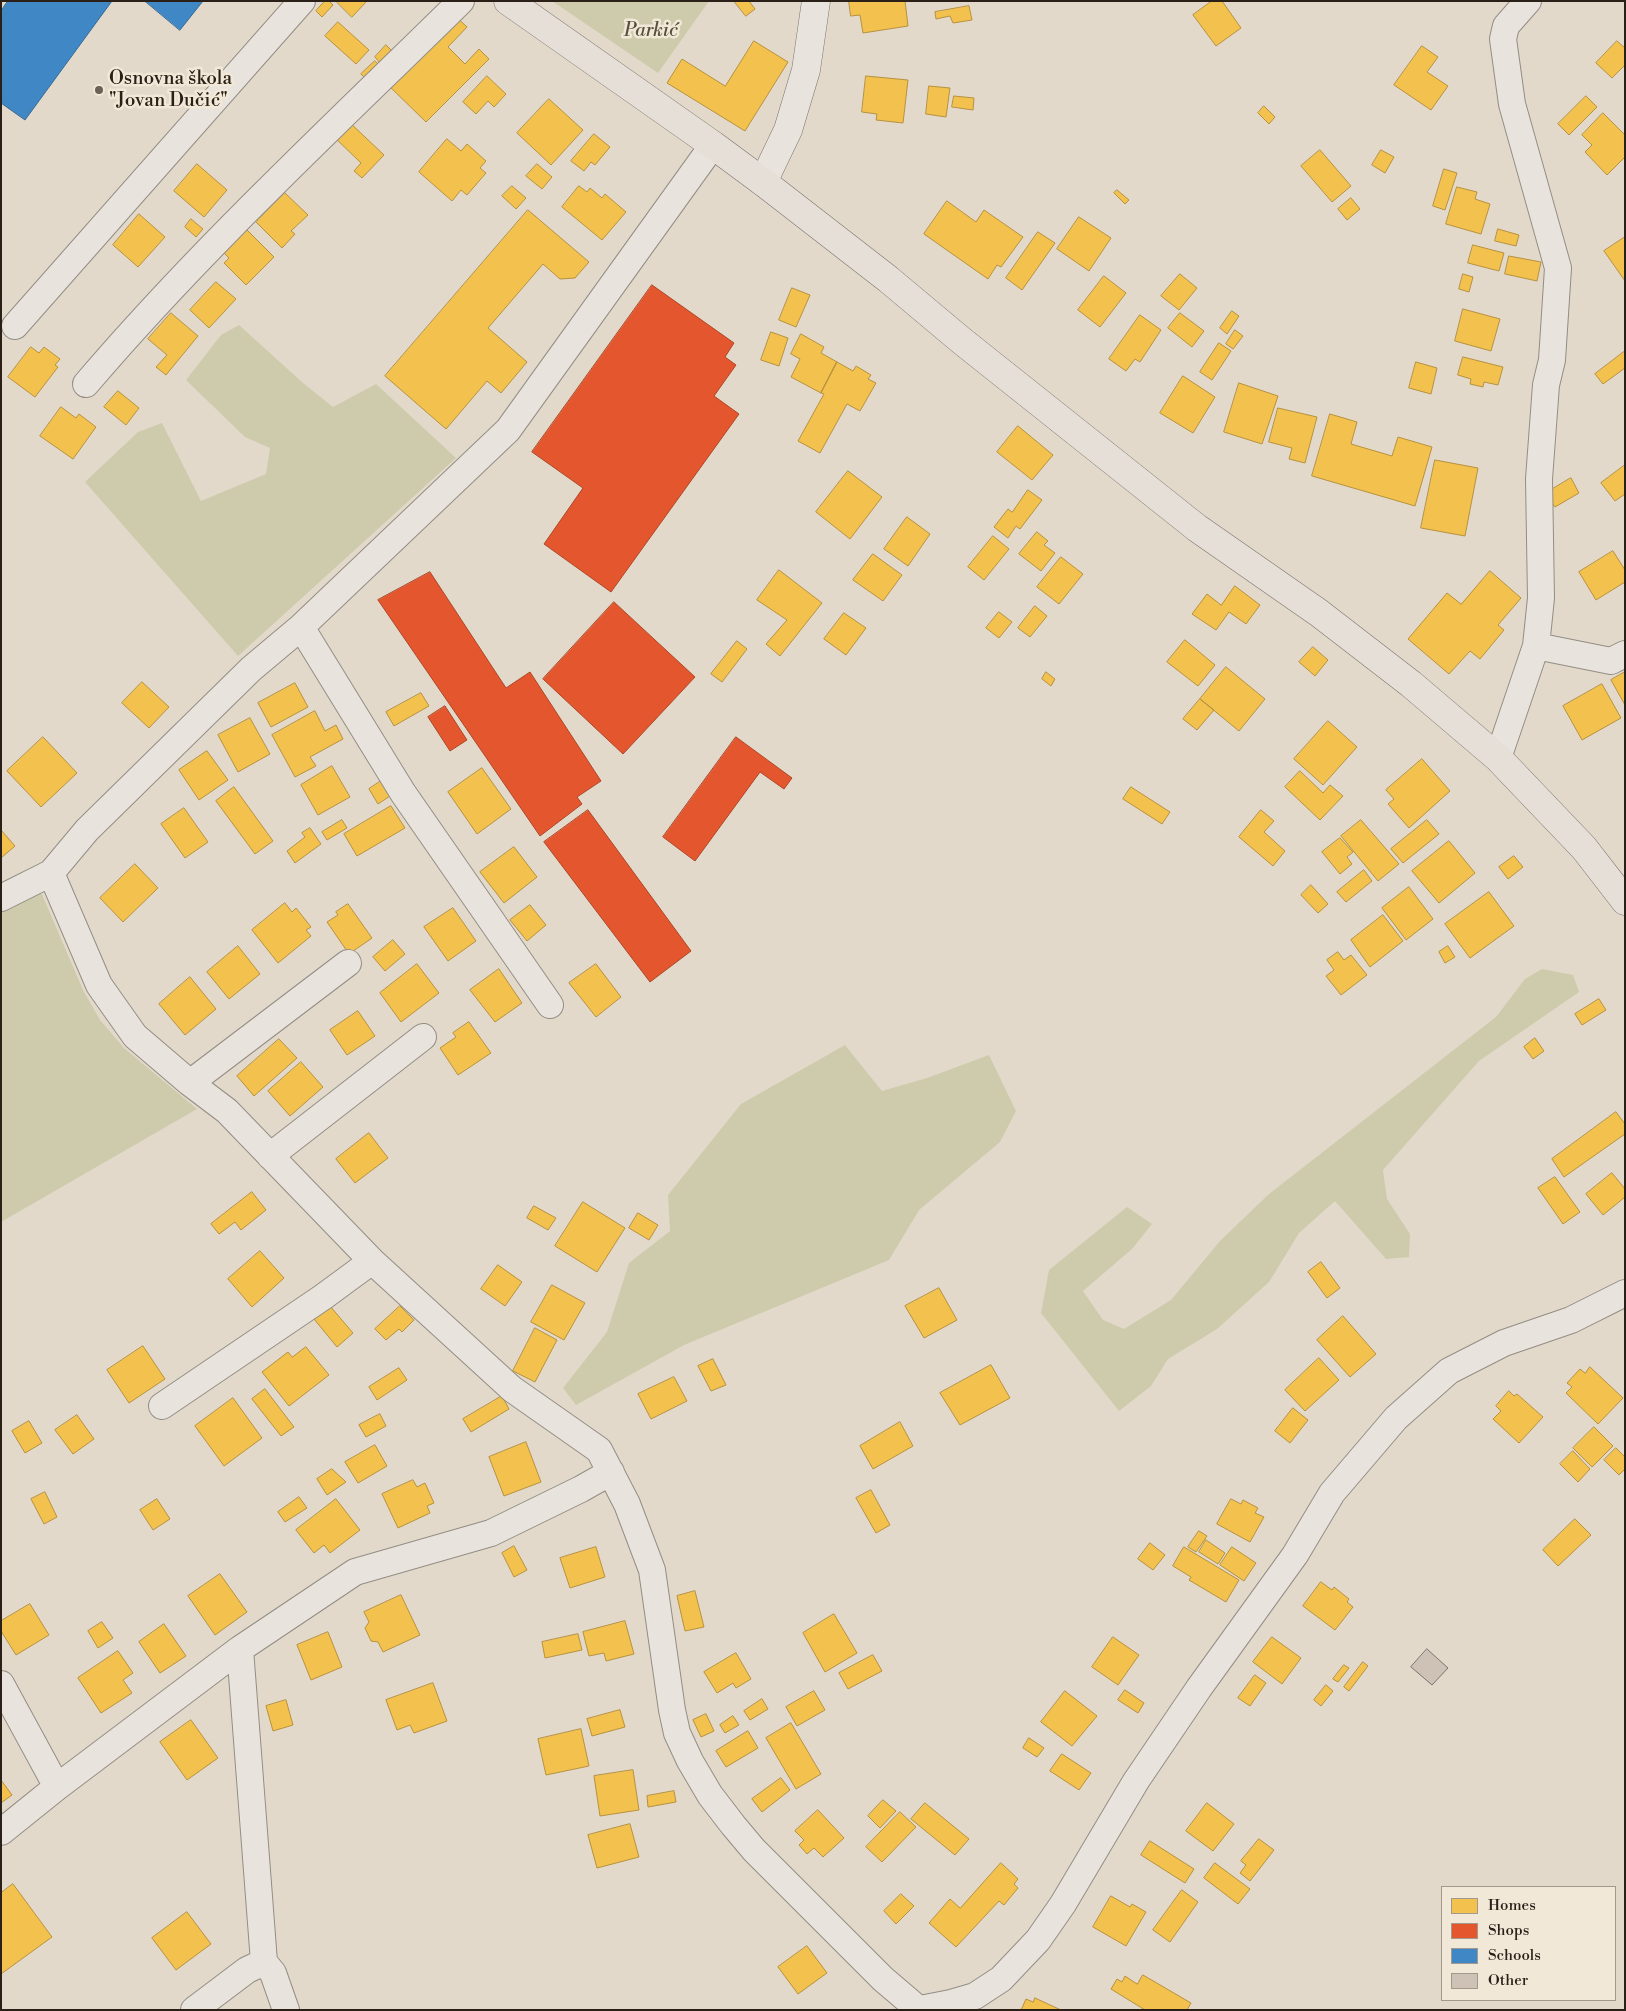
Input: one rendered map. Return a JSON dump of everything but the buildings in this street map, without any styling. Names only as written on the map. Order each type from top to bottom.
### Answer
[{"type":"main road","points":[[508,1],[763,182],[888,279],[969,347],[1197,528],[1319,613],[1411,684],[1498,758],[1584,848],[1625,901]]},
{"type":"street","points":[[15,326],[302,1]]},
{"type":"street","points":[[86,384],[128,335],[241,218],[461,1]]},
{"type":"street","points":[[763,182],[788,130],[804,78],[816,1]]},
{"type":"street","points":[[1498,758],[1536,646],[1541,598],[1539,485],[1546,385],[1552,360],[1558,268],[1512,104],[1503,39],[1506,26],[1528,1]]},
{"type":"street","points":[[1,898],[51,873],[87,830],[251,669],[301,627],[508,430],[713,145]]},
{"type":"street","points":[[301,627],[403,793],[550,1005]]},
{"type":"street","points":[[1536,646],[1611,661],[1625,654]]},
{"type":"street","points":[[51,873],[99,985],[134,1036],[227,1111],[372,1261],[512,1389],[599,1450],[627,1504],[652,1570],[672,1710],[677,1733],[690,1761],[710,1795],[754,1850],[883,1979],[916,2009],[951,2003],[965,2004],[1001,1979],[1038,1940],[1063,1904],[1136,1781],[1199,1688],[1295,1555],[1332,1493],[1396,1418],[1449,1371],[1504,1343],[1571,1320],[1625,1293]]},
{"type":"street","points":[[190,1083],[348,963]]},
{"type":"street","points":[[270,1156],[423,1037]]},
{"type":"street","points":[[162,1406],[323,1297],[372,1261]]},
{"type":"street","points":[[1,1832],[57,1787],[240,1649],[355,1572],[491,1534],[611,1472]]},
{"type":"street","points":[[240,1649],[264,1962],[273,1973],[286,2010]]},
{"type":"street","points":[[1,1684],[57,1787]]},
{"type":"street","points":[[194,2010],[247,1970],[264,1962]]},
{"type":"green space","name":"Parkić","points":[[552,1],[709,1],[658,73]]},
{"type":"green space","points":[[239,325],[303,383],[333,407],[376,384],[456,458],[238,656],[85,482],[138,432],[162,423],[201,501],[266,474],[270,448],[245,437],[186,380],[221,335]]},
{"type":"green space","points":[[41,892],[83,990],[100,1020],[124,1048],[197,1109],[1,1222],[1,912]]},
{"type":"green space","points":[[1542,969],[1573,975],[1579,992],[1479,1061],[1383,1170],[1387,1199],[1410,1234],[1409,1257],[1386,1259],[1335,1201],[1299,1233],[1269,1282],[1217,1329],[1168,1359],[1151,1386],[1119,1411],[1041,1313],[1049,1270],[1127,1207],[1152,1224],[1132,1249],[1083,1291],[1103,1320],[1124,1329],[1171,1300],[1220,1241],[1269,1194],[1496,1017],[1525,979]]},
{"type":"green space","points":[[845,1045],[882,1091],[927,1078],[989,1055],[1016,1111],[1000,1142],[919,1210],[889,1260],[684,1345],[576,1405],[563,1388],[607,1332],[629,1263],[670,1231],[668,1195],[741,1104]]},
{"type":"place","name":"Osnovna škola \"Jovan Dučić\"","points":[[99,90]]}]
